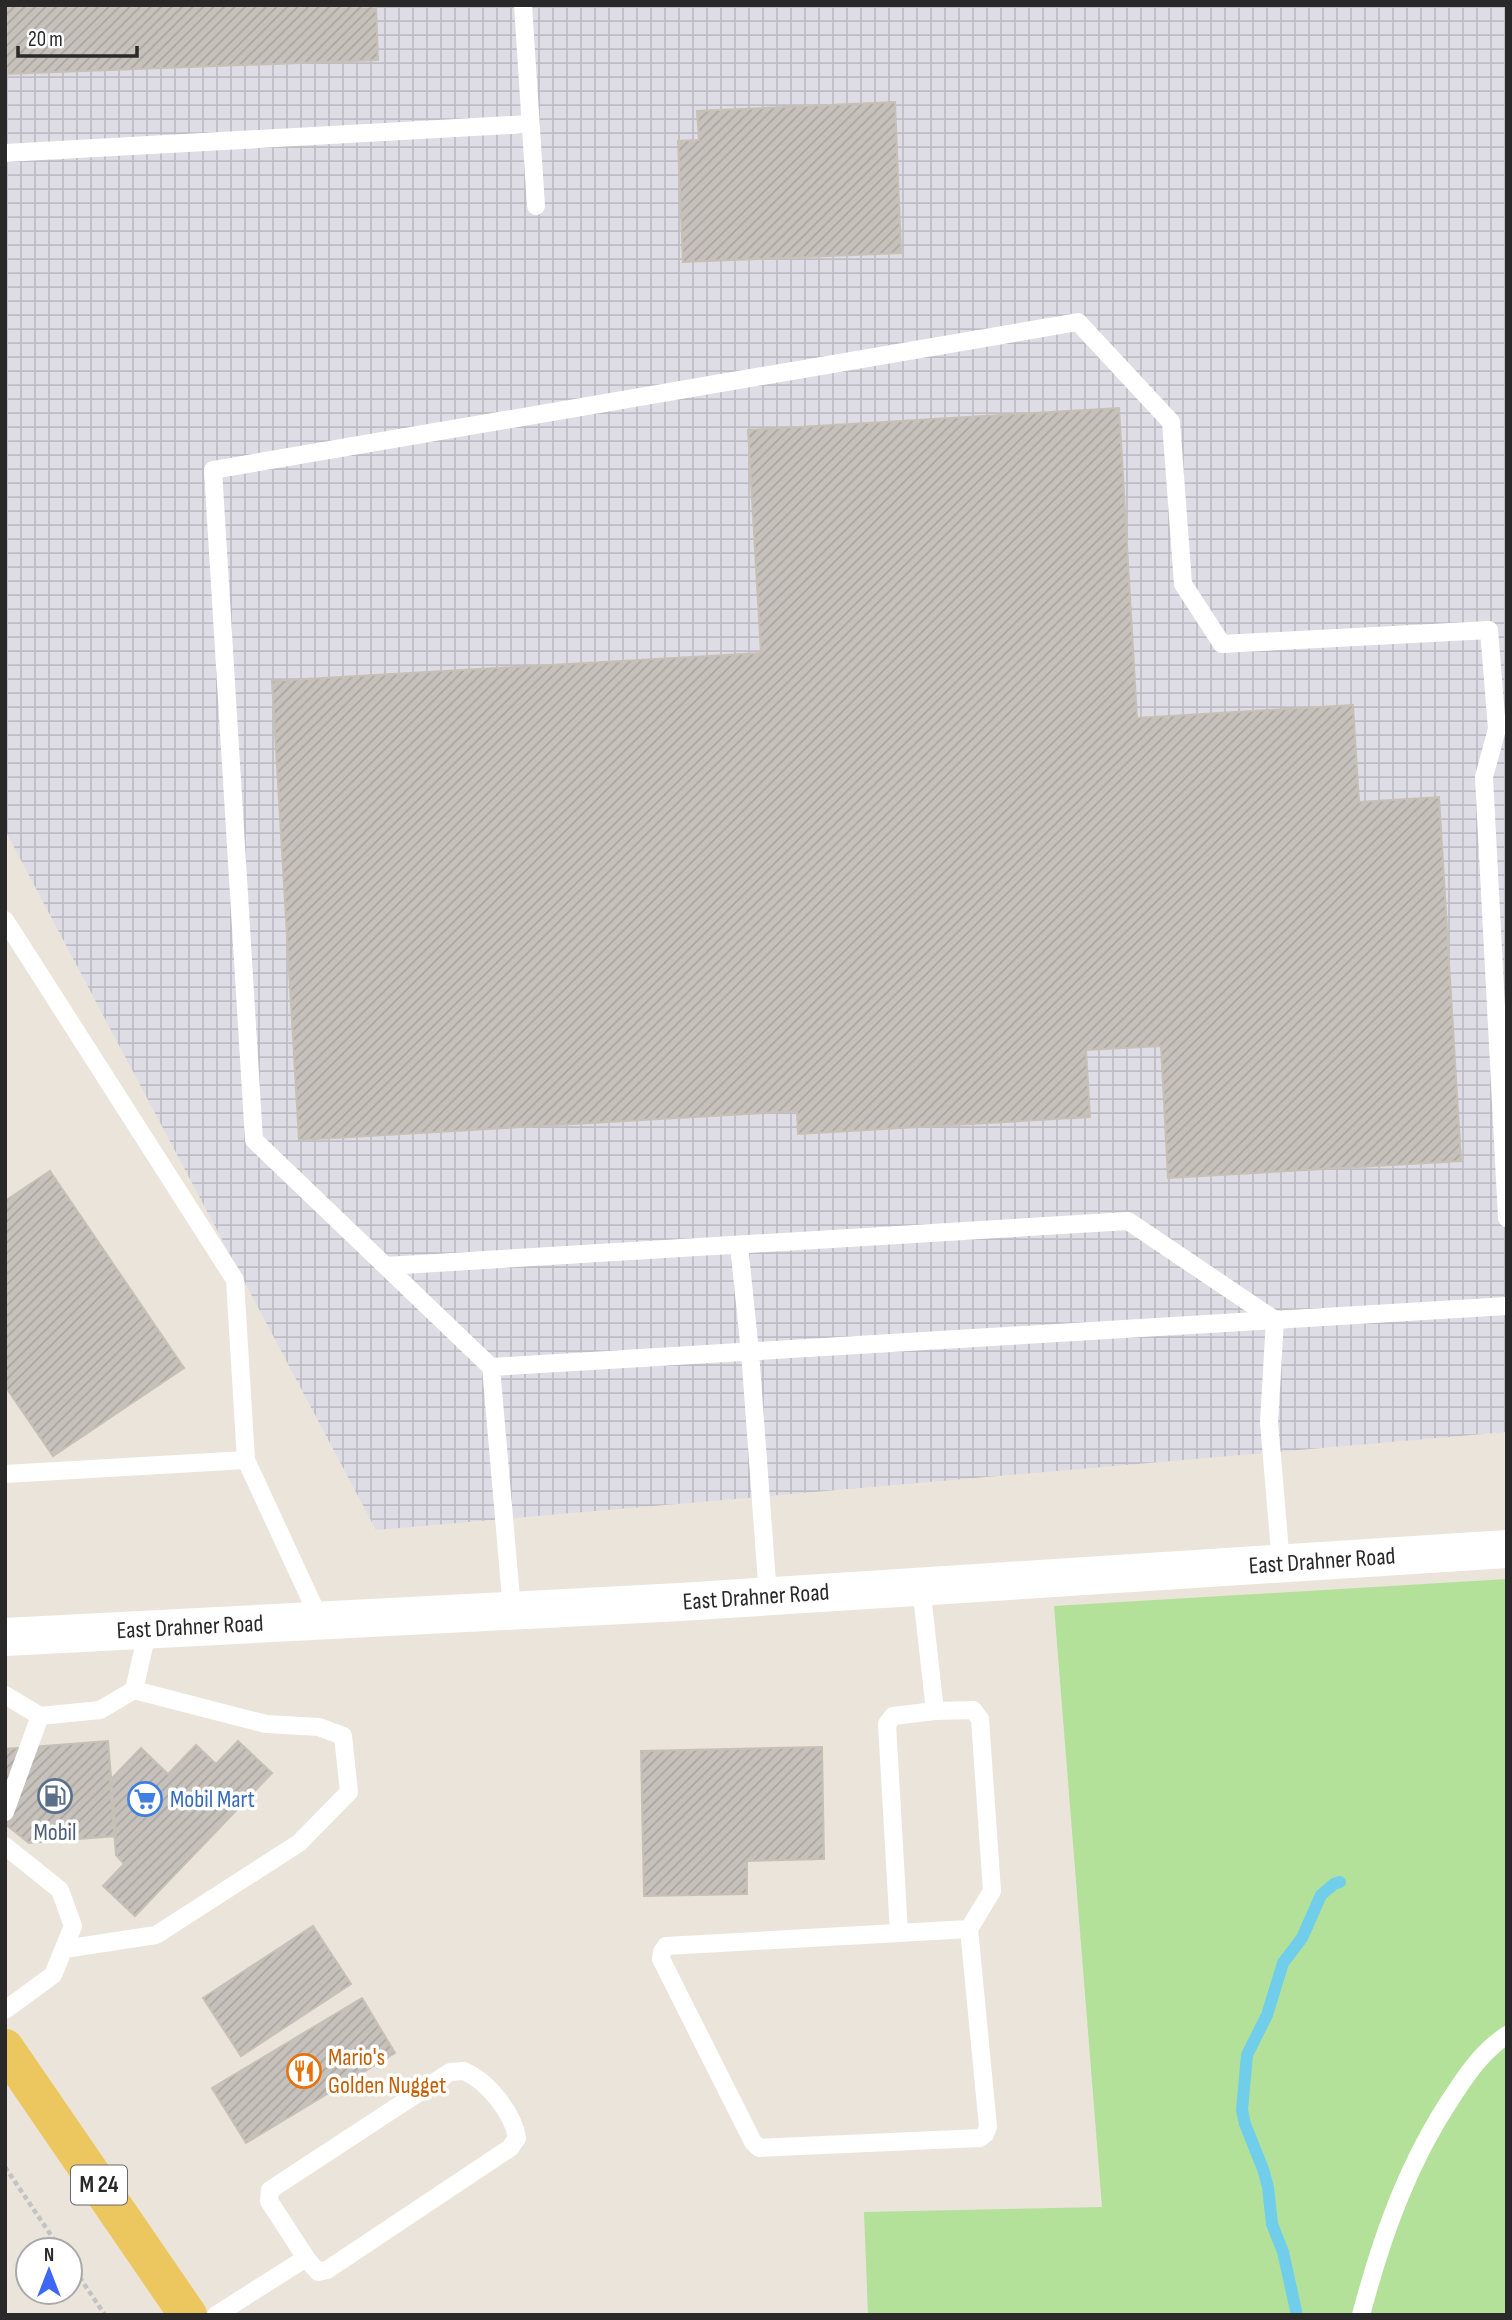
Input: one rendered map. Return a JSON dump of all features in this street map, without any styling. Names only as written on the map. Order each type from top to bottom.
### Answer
[{"type":"main road","name":"M 24","points":[[5,2048],[188,2315]]},
{"type":"street","name":"East Drahner Road","points":[[5,1637],[768,1596],[1507,1549]]},
{"type":"lane","points":[[523,5],[536,206]]},
{"type":"lane","points":[[5,153],[530,124]]},
{"type":"lane","points":[[512,1610],[491,1367],[254,1140],[213,470],[1078,322],[1171,422],[1183,584],[1222,644],[1489,630],[1497,729],[1484,778],[1507,1218]]},
{"type":"lane","points":[[5,920],[235,1280],[246,1460],[320,1620]]},
{"type":"lane","points":[[386,1266],[1128,1221],[1275,1320]]},
{"type":"lane","points":[[739,1244],[768,1596]]},
{"type":"lane","points":[[491,1367],[1507,1306]]},
{"type":"lane","points":[[1275,1320],[1269,1422],[1280,1564]]},
{"type":"lane","points":[[5,1474],[246,1460]]},
{"type":"lane","points":[[920,1586],[935,1711]]},
{"type":"lane","points":[[134,1690],[148,1629]]},
{"type":"lane","points":[[5,1695],[40,1716],[100,1710],[134,1690],[265,1724],[319,1727],[343,1736],[349,1792],[299,1843],[156,1936],[64,1949]]},
{"type":"lane","points":[[899,1933],[887,1724],[893,1716],[973,1710],[980,1719],[992,1891],[969,1929],[988,2127],[985,2134],[980,2138],[759,2148],[753,2142],[661,1959],[666,1946],[899,1933],[969,1929]]},
{"type":"lane","points":[[5,1812],[40,1716]]},
{"type":"lane","points":[[5,1846],[60,1890],[73,1926],[53,1975],[5,2010]]},
{"type":"lane","points":[[1361,2315],[1398,2196],[1411,2168],[1470,2069],[1494,2043],[1507,2035]]},
{"type":"lane","points":[[464,2071],[485,2083],[515,2124],[517,2137],[510,2148],[327,2270],[318,2272],[306,2258],[270,2201],[270,2190],[450,2072],[464,2071]]},
{"type":"lane","points":[[216,2315],[306,2258]]},
{"type":"path","points":[[5,2168],[51,2236]]},
{"type":"path","points":[[84,2284],[105,2315]]},
{"type":"shaded area","points":[[5,5],[1507,5],[1507,1432],[376,1530],[5,830]]},
{"type":"green space","points":[[1507,1579],[1507,2315],[868,2315],[864,2212],[1102,2207],[1054,1606]]},
{"type":"building","points":[[5,5],[376,5],[378,60],[5,74]]},
{"type":"building","points":[[895,102],[901,253],[683,262],[678,141],[699,140],[697,111]]},
{"type":"building","points":[[1119,408],[1137,718],[1353,705],[1359,802],[1439,797],[1461,1161],[1168,1178],[1161,1046],[1086,1050],[1090,1117],[798,1134],[797,1111],[299,1140],[272,681],[761,653],[748,430]]},
{"type":"building","points":[[50,1171],[184,1368],[53,1456],[5,1386],[5,1201]]},
{"type":"building","points":[[108,1741],[116,1836],[29,1843],[5,1824],[5,1749]]},
{"type":"building","points":[[238,1741],[272,1773],[135,1916],[103,1886],[124,1864],[116,1855],[110,1780],[141,1748],[168,1774],[196,1745],[216,1764]]},
{"type":"building","points":[[822,1747],[824,1859],[747,1861],[747,1894],[644,1896],[641,1751]]},
{"type":"building","points":[[313,1926],[351,1984],[241,2056],[203,1998]]},
{"type":"building","name":"Mario's Golden Nugget","points":[[362,1998],[395,2053],[246,2143],[212,2088]]},
{"type":"waterway","points":[[1297,2315],[1283,2252],[1272,2224],[1268,2187],[1242,2110],[1247,2055],[1267,2015],[1283,1963],[1302,1938],[1321,1895],[1340,1882]]},
{"type":"place","name":"Mobil","points":[[55,1796]]},
{"type":"place","name":"Mobil Mart","points":[[145,1799]]},
{"type":"place","name":"Mario's Golden Nugget","points":[[304,2071]]}]
